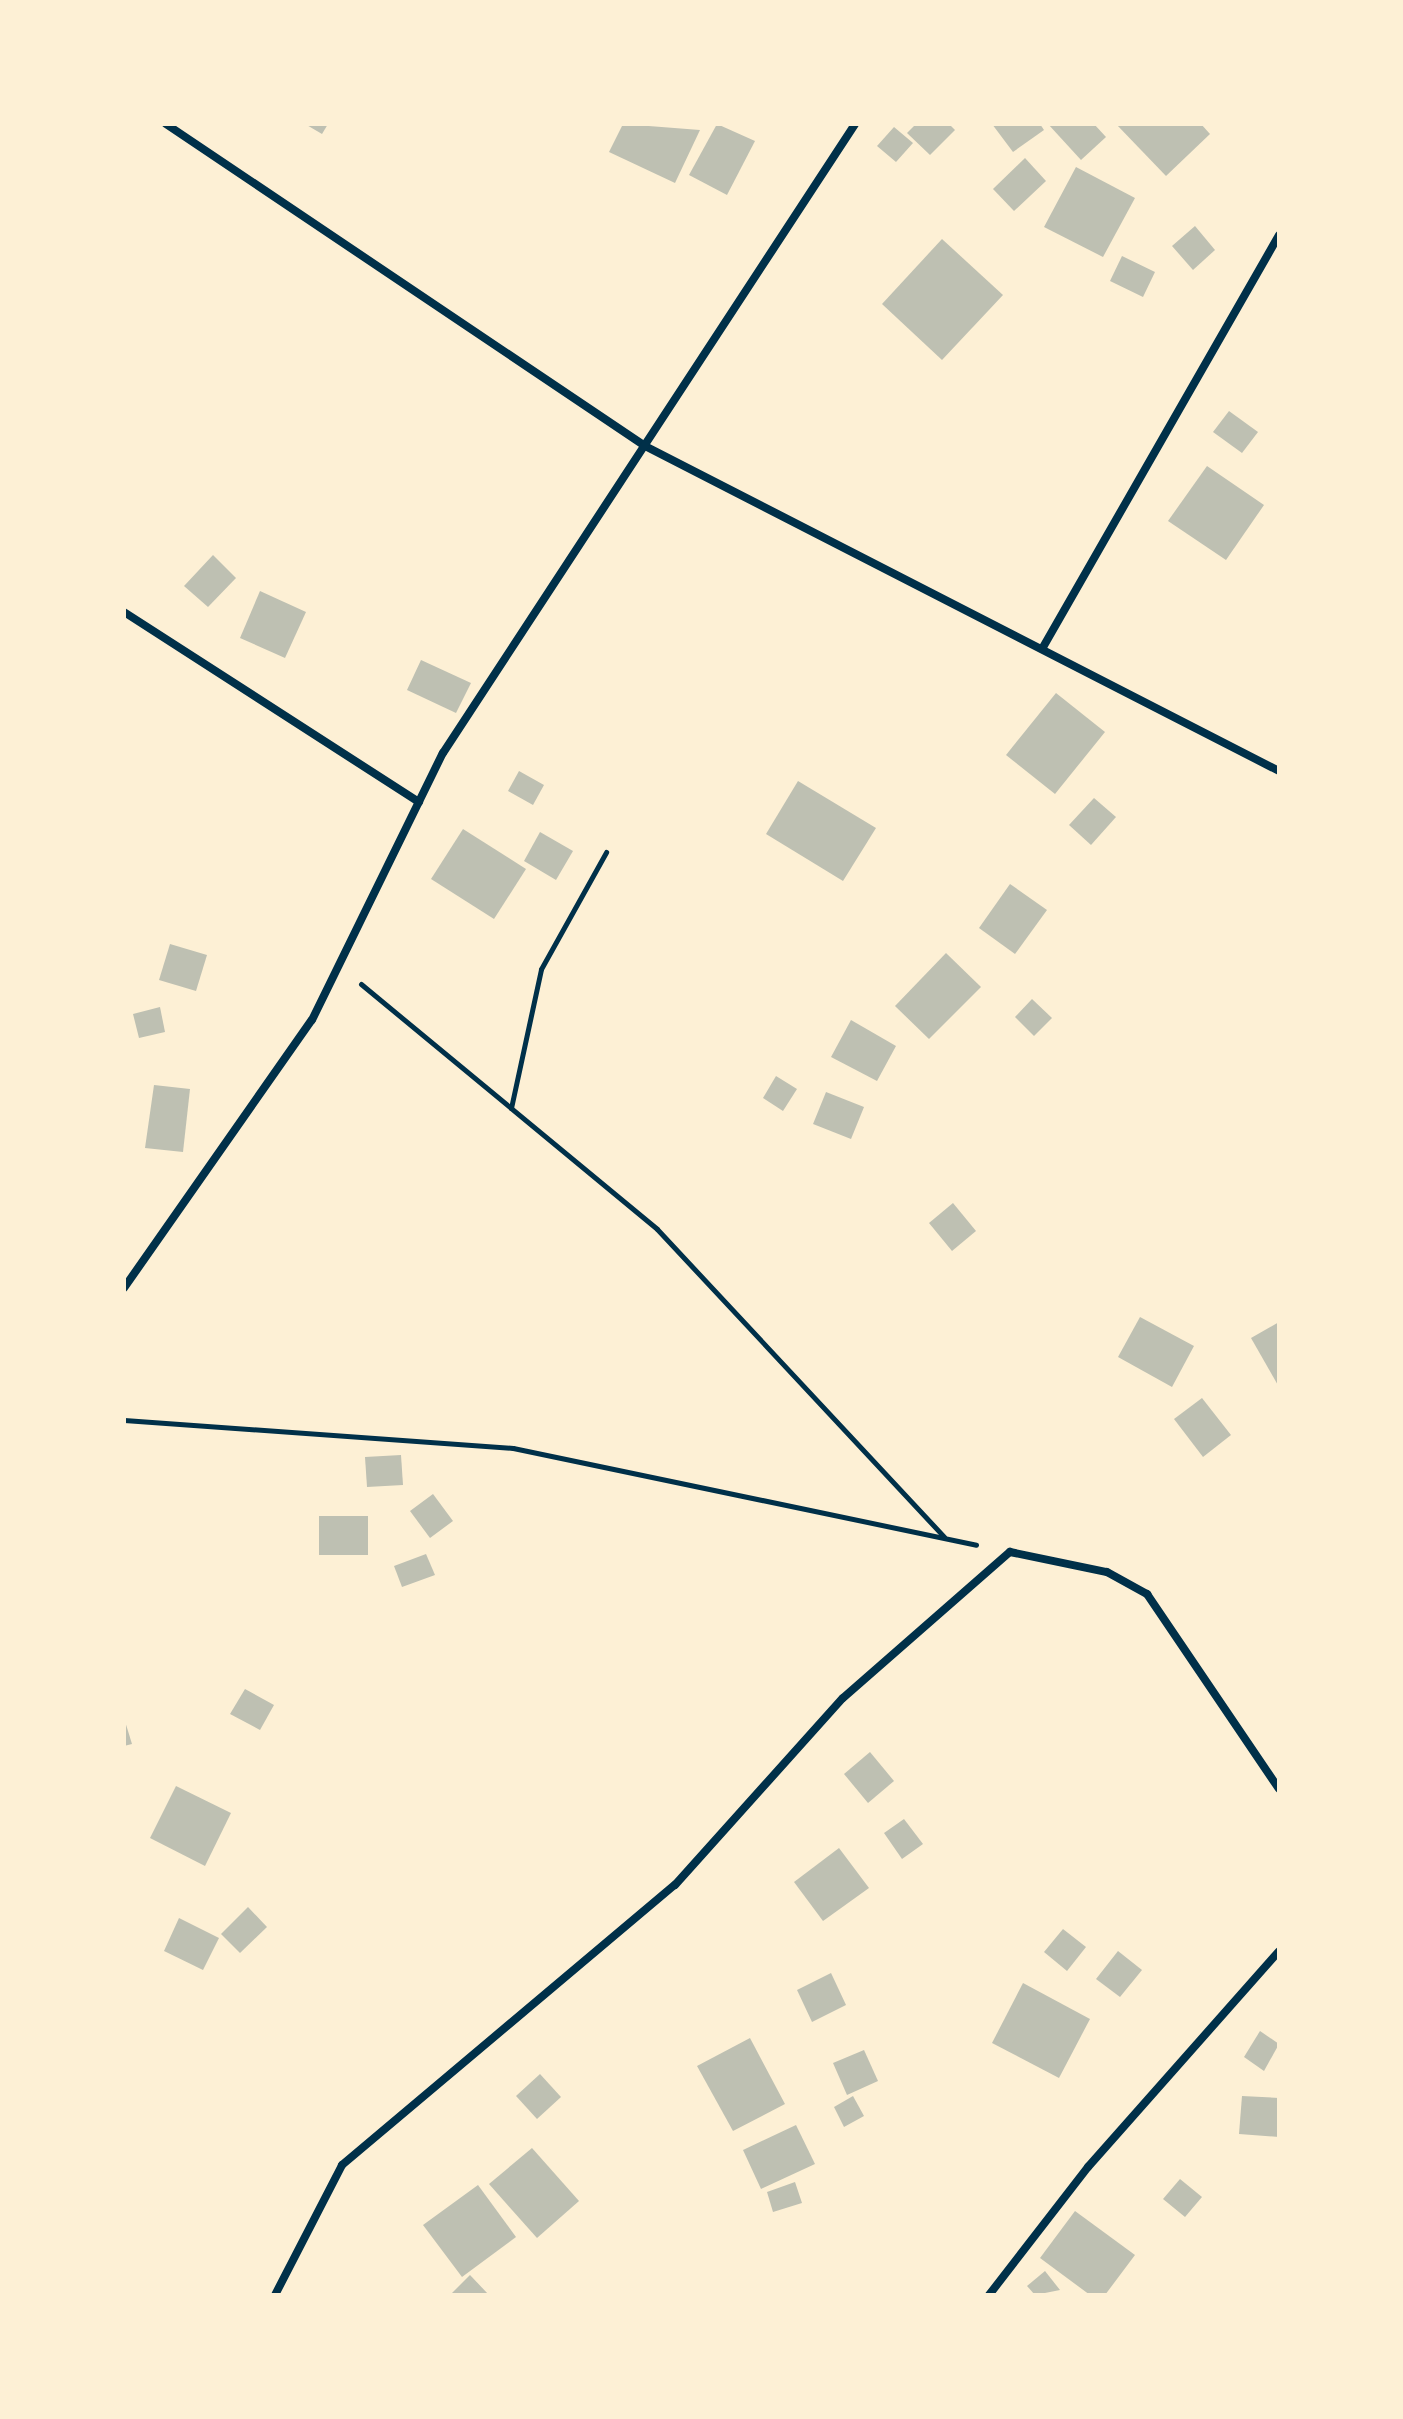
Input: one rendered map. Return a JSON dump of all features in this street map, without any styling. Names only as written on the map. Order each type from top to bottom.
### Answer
[{"type":"street","points":[[166,124],[645,446],[1279,771]]},
{"type":"street","points":[[124,1288],[312,1020],[443,753],[855,124]]},
{"type":"street","points":[[1042,649],[1279,235]]},
{"type":"street","points":[[124,612],[419,802]]},
{"type":"street","points":[[275,2295],[342,2165],[675,1885],[843,1698],[1010,1552],[1107,1572],[1147,1594],[1279,1789]]},
{"type":"street","points":[[989,2295],[1088,2167],[1279,1951]]},
{"type":"path","points":[[511,1108],[541,969],[606,852]]},
{"type":"path","points":[[339,965],[657,1229],[945,1538]]},
{"type":"path","points":[[124,1420],[513,1448],[1010,1552]]},
{"type":"building","points":[[305,124],[328,124],[322,134]]},
{"type":"building","points":[[623,124],[700,130],[675,183],[609,152]]},
{"type":"building","points":[[717,124],[755,141],[727,195],[689,175]]},
{"type":"building","points":[[916,124],[949,124],[955,130],[930,155],[907,133]]},
{"type":"building","points":[[992,124],[1040,124],[1044,130],[1013,152]]},
{"type":"building","points":[[1048,124],[1094,124],[1106,137],[1081,160]]},
{"type":"building","points":[[1116,124],[1201,124],[1210,134],[1166,176]]},
{"type":"building","points":[[894,127],[913,143],[896,162],[877,146]]},
{"type":"building","points":[[1025,158],[1046,181],[1014,211],[993,189]]},
{"type":"building","points":[[1076,167],[1135,198],[1103,257],[1044,227]]},
{"type":"building","points":[[1195,226],[1215,250],[1193,270],[1172,246]]},
{"type":"building","points":[[942,239],[1003,295],[942,360],[882,304]]},
{"type":"building","points":[[1122,256],[1155,272],[1143,297],[1110,281]]},
{"type":"building","points":[[1229,411],[1258,432],[1242,453],[1213,432]]},
{"type":"building","points":[[1207,466],[1264,505],[1226,560],[1168,521]]},
{"type":"building","points":[[213,555],[236,578],[208,607],[184,586]]},
{"type":"building","points":[[260,591],[306,612],[285,658],[240,638]]},
{"type":"building","points":[[421,660],[471,683],[456,713],[407,690]]},
{"type":"building","points":[[1056,693],[1105,732],[1055,794],[1006,755]]},
{"type":"building","points":[[519,771],[544,785],[533,805],[508,791]]},
{"type":"building","points":[[798,781],[876,828],[843,881],[766,834]]},
{"type":"building","points":[[1094,798],[1116,817],[1091,845],[1069,825]]},
{"type":"building","points":[[463,829],[526,869],[494,919],[431,879]]},
{"type":"building","points":[[540,832],[573,851],[556,880],[524,861]]},
{"type":"building","points":[[1010,884],[1047,910],[1015,954],[979,928]]},
{"type":"building","points":[[170,944],[207,955],[196,991],[159,980]]},
{"type":"building","points":[[946,953],[981,987],[929,1039],[895,1006]]},
{"type":"building","points":[[1032,999],[1052,1018],[1034,1036],[1015,1017]]},
{"type":"building","points":[[160,1007],[165,1032],[139,1038],[133,1014]]},
{"type":"building","points":[[851,1020],[896,1046],[877,1081],[831,1057]]},
{"type":"building","points":[[776,1076],[797,1089],[783,1111],[763,1098]]},
{"type":"building","points":[[154,1085],[190,1089],[183,1152],[145,1148]]},
{"type":"building","points":[[826,1092],[864,1107],[851,1139],[813,1124]]},
{"type":"building","points":[[953,1203],[976,1231],[952,1251],[929,1223]]},
{"type":"building","points":[[1140,1317],[1194,1346],[1172,1387],[1118,1357]]},
{"type":"building","points":[[1279,1322],[1279,1387],[1251,1338]]},
{"type":"building","points":[[1202,1398],[1231,1435],[1203,1457],[1174,1419]]},
{"type":"building","points":[[401,1455],[403,1485],[367,1487],[365,1457]]},
{"type":"building","points":[[433,1494],[453,1521],[430,1538],[410,1511]]},
{"type":"building","points":[[319,1516],[368,1516],[368,1555],[319,1555]]},
{"type":"building","points":[[426,1554],[435,1575],[402,1587],[394,1566]]},
{"type":"building","points":[[245,1689],[274,1705],[260,1730],[230,1714]]},
{"type":"building","points":[[124,1718],[132,1744],[124,1746]]},
{"type":"building","points":[[870,1752],[894,1781],[868,1803],[844,1774]]},
{"type":"building","points":[[176,1786],[231,1813],[205,1866],[150,1838]]},
{"type":"building","points":[[904,1819],[923,1844],[902,1859],[884,1833]]},
{"type":"building","points":[[839,1848],[869,1888],[823,1921],[794,1882]]},
{"type":"building","points":[[248,1907],[267,1927],[240,1953],[221,1934]]},
{"type":"building","points":[[179,1918],[219,1938],[203,1970],[164,1951]]},
{"type":"building","points":[[1063,1929],[1086,1947],[1067,1971],[1044,1952]]},
{"type":"building","points":[[1118,1951],[1142,1970],[1120,1997],[1096,1979]]},
{"type":"building","points":[[831,1973],[846,2005],[812,2022],[797,1990]]},
{"type":"building","points":[[1023,1983],[1090,2019],[1059,2078],[992,2043]]},
{"type":"building","points":[[1260,2031],[1279,2044],[1264,2071],[1244,2057]]},
{"type":"building","points":[[750,2038],[785,2104],[733,2131],[697,2066]]},
{"type":"building","points":[[864,2050],[878,2081],[847,2095],[833,2063]]},
{"type":"building","points":[[540,2074],[561,2097],[537,2119],[516,2096]]},
{"type":"building","points":[[853,2096],[864,2116],[844,2127],[834,2107]]},
{"type":"building","points":[[1242,2096],[1279,2098],[1279,2137],[1239,2134]]},
{"type":"building","points":[[796,2125],[815,2164],[761,2189],[743,2150]]},
{"type":"building","points":[[532,2148],[579,2201],[537,2238],[489,2184]]},
{"type":"building","points":[[1180,2179],[1202,2197],[1185,2217],[1163,2199]]},
{"type":"building","points":[[795,2182],[802,2203],[773,2212],[767,2192]]},
{"type":"building","points":[[478,2185],[516,2237],[462,2277],[423,2225]]},
{"type":"building","points":[[1075,2211],[1135,2255],[1105,2295],[1090,2295],[1040,2258]]},
{"type":"building","points":[[1045,2271],[1060,2290],[1035,2295],[1027,2286]]},
{"type":"building","points":[[470,2275],[489,2295],[450,2295]]}]
